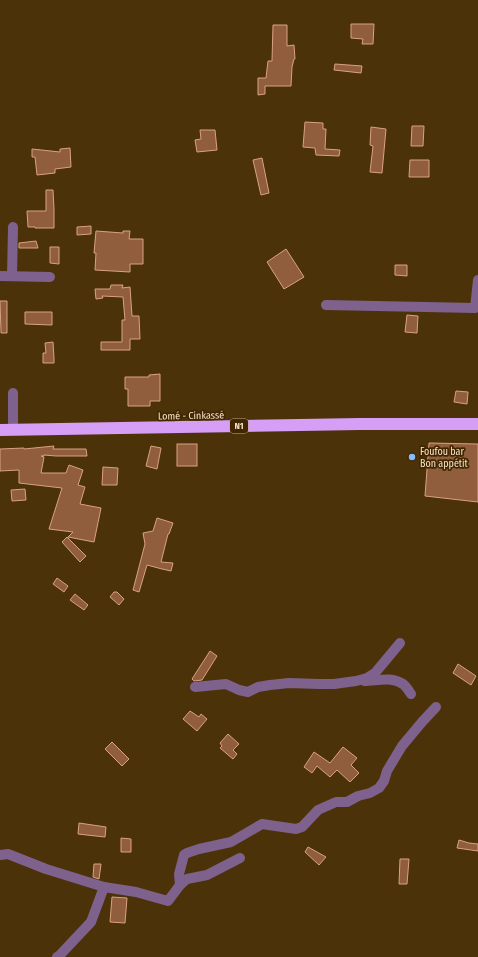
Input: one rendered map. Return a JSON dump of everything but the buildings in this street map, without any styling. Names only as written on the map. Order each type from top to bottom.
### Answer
[{"type":"highway","name":"Lomé - Cinkassé","points":[[0,430],[360,424],[478,424]]},
{"type":"street","points":[[12,276],[13,227]]},
{"type":"street","points":[[0,276],[50,276]]},
{"type":"street","points":[[326,305],[475,308],[478,280]]},
{"type":"street","points":[[13,393],[13,430]]},
{"type":"street","points":[[195,687],[226,684],[248,692],[258,687],[289,683],[334,684],[356,681],[367,678],[375,673],[400,643]]},
{"type":"street","points":[[356,681],[394,680],[403,684],[411,694]]},
{"type":"street","points":[[180,884],[180,874],[184,855],[187,853],[198,849],[231,842],[262,824],[296,829],[302,827],[318,810],[336,802],[347,802],[379,788],[402,746],[436,707]]},
{"type":"street","points":[[0,855],[8,854],[46,869],[104,887],[136,892],[168,901],[180,884],[188,879],[207,875],[240,858]]},
{"type":"street","points":[[57,957],[92,922],[104,887]]},
{"type":"place","name":"Foufou bar Bon appétit","points":[[412,457]]}]
